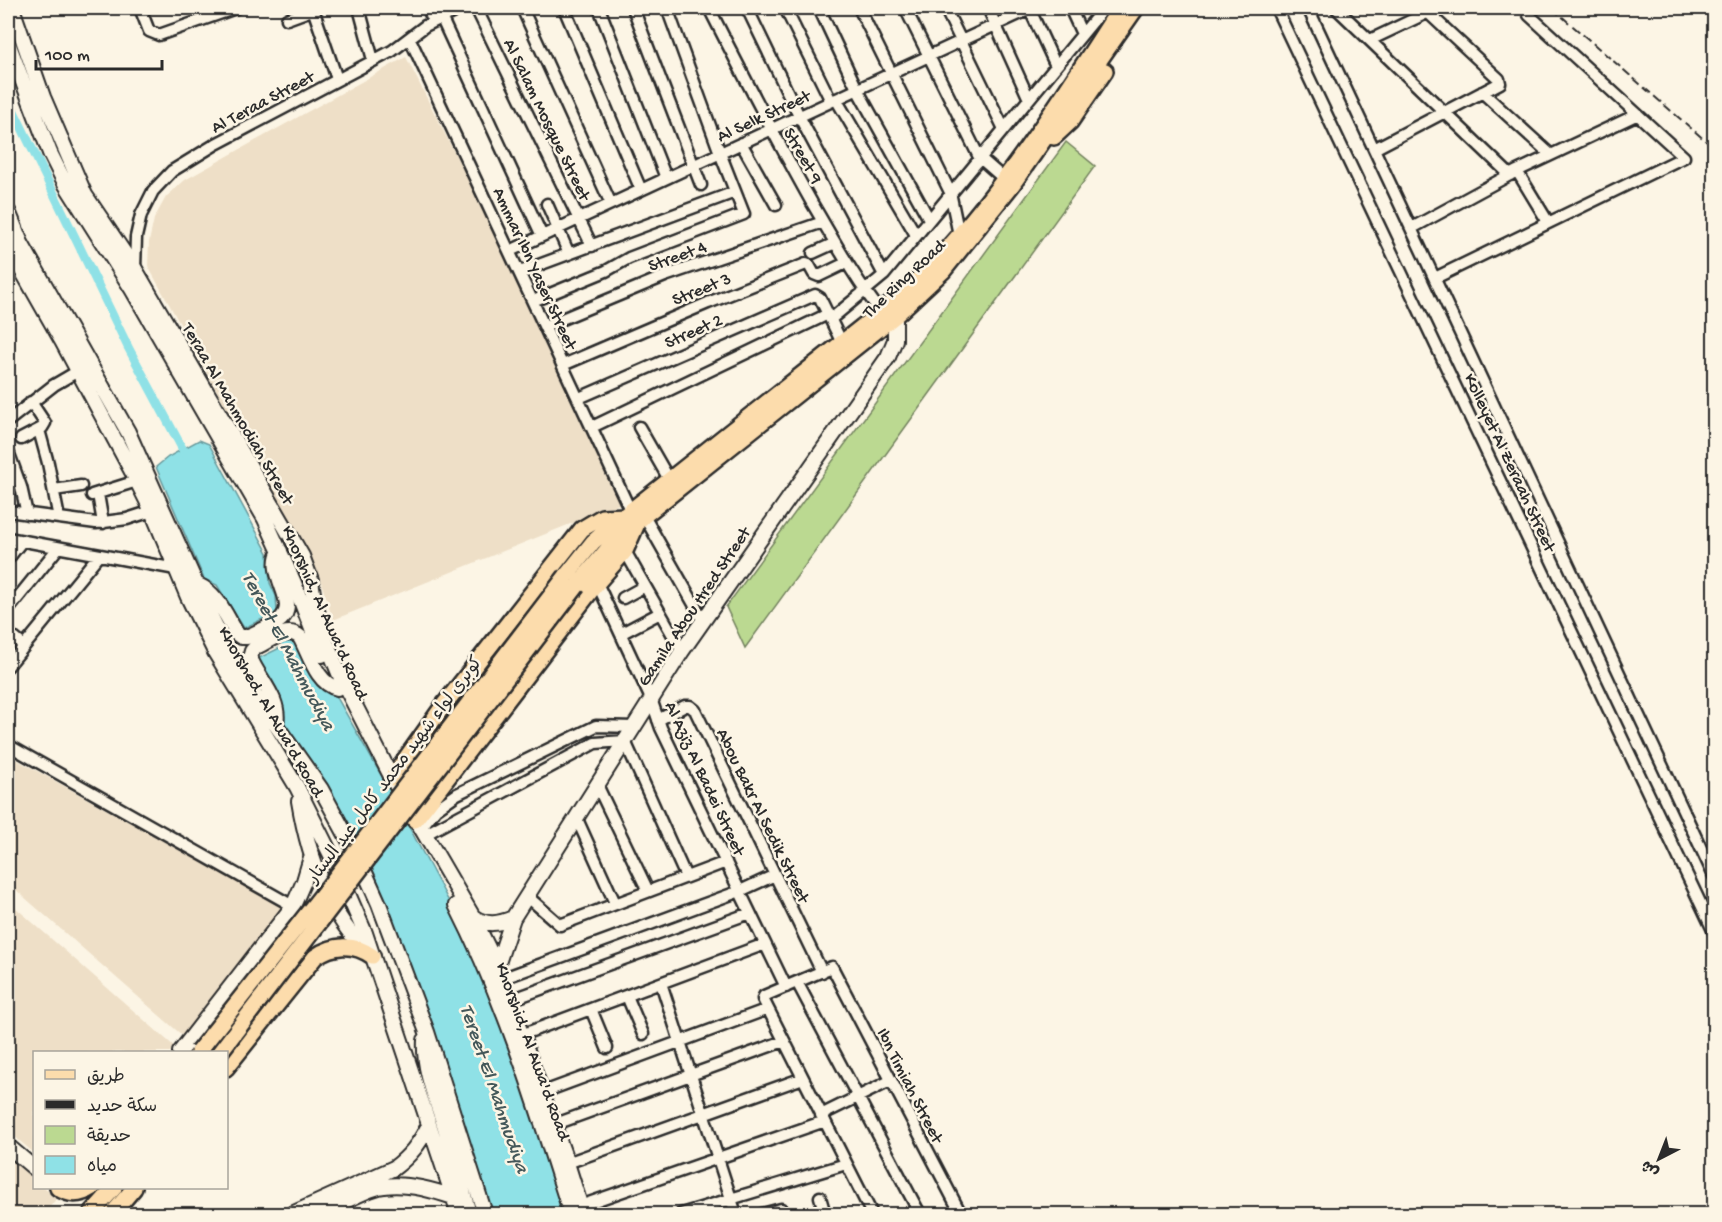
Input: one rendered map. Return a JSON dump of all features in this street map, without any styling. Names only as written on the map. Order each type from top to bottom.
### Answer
[{"type":"main road","name":"Teraa Al Mahmodiah Street","points":[[12,8],[43,97],[85,195],[135,269],[302,555],[311,579],[319,618],[332,659],[392,778],[473,917],[499,972],[567,1163],[578,1212]]},
{"type":"main road","points":[[1039,147],[1070,122],[1147,8]]},
{"type":"main road","name":"The Ring Road","points":[[635,516],[935,279],[965,246],[1039,147],[1121,11]]},
{"type":"main road","name":"The Ring Road","points":[[635,516],[669,481],[842,343],[888,314],[959,235],[1003,178],[1121,11]]},
{"type":"main road","name":"Khorshid, Al Awa'd Road","points":[[8,43],[66,185],[89,225],[120,269],[265,519],[337,688],[456,906],[485,966],[542,1122],[578,1212]]},
{"type":"main road","name":"Khorshed, Al Awa'd Road","points":[[8,211],[12,251],[137,481],[215,652],[297,787],[349,895],[372,956],[454,1208]]},
{"type":"main road","points":[[8,235],[12,251]]},
{"type":"main road","name":"Khorshed, Al Awa'd Road","points":[[12,251],[128,432],[231,656],[321,789],[358,857],[379,904],[426,1032],[485,1215]]},
{"type":"main road","name":"Gamila Abou Hred Street","points":[[499,972],[513,918],[651,699],[703,620],[888,357],[895,340],[888,314]]},
{"type":"main road","points":[[166,323],[173,360]]},
{"type":"main road","points":[[392,778],[435,717],[582,529],[602,518],[635,516],[625,551],[597,583],[469,750],[420,828]]},
{"type":"main road","name":"كوبرى لواء شهيد محمد كامل عبد الستار","points":[[221,1051],[571,581],[593,543],[635,516]]},
{"type":"main road","points":[[280,551],[276,568],[287,607],[284,626]]},
{"type":"main road","name":"كوبرى لواء شهيد محمد كامل عبد الستار","points":[[200,1051],[571,581]]},
{"type":"main road","points":[[198,585],[215,597],[238,636],[251,642]]},
{"type":"main road","points":[[251,642],[284,626]]},
{"type":"main road","points":[[284,626],[300,636],[322,679],[328,685],[337,688]]},
{"type":"main road","points":[[251,642],[250,658],[275,704],[276,724]]},
{"type":"main road","points":[[435,717],[438,729],[446,740],[456,747],[469,750]]},
{"type":"main road","points":[[297,787],[303,820],[321,878],[339,917],[354,938],[372,956]]},
{"type":"main road","points":[[182,1051],[293,906],[312,854]]},
{"type":"main road","points":[[473,917],[492,924],[513,918]]},
{"type":"main road","points":[[228,1066],[315,957],[328,949],[341,946],[354,947],[372,956]]},
{"type":"main road","points":[[426,1032],[426,1064],[469,1215]]},
{"type":"main road","points":[[320,1215],[381,1180],[407,1158],[418,1145],[428,1127]]},
{"type":"main road","points":[[8,1146],[33,1167]]},
{"type":"main road","points":[[292,1215],[381,1180],[407,1187],[454,1208]]},
{"type":"main road","points":[[60,1189],[75,1194],[90,1189]]},
{"type":"main road","points":[[91,1215],[113,1189]]},
{"type":"main road","points":[[112,1215],[133,1189]]},
{"type":"street","points":[[140,8],[149,31],[159,35],[236,8]]},
{"type":"street","points":[[287,19],[315,8],[338,79]]},
{"type":"street","points":[[359,8],[373,60]]},
{"type":"street","points":[[428,8],[437,19],[542,236]]},
{"type":"street","name":"Al Teraa Street","points":[[135,269],[136,237],[141,215],[153,191],[166,176],[216,144],[392,51],[437,19],[461,8]]},
{"type":"street","name":"Al Salam Mosque Street","points":[[476,8],[591,246]]},
{"type":"street","points":[[522,8],[611,204]]},
{"type":"street","points":[[564,8],[640,190]]},
{"type":"street","points":[[599,8],[666,178]]},
{"type":"street","points":[[633,8],[701,185]]},
{"type":"street","points":[[533,302],[606,271],[635,255],[740,217],[744,212],[667,8]]},
{"type":"street","name":"Street 9","points":[[709,8],[771,129],[846,263],[864,291],[888,314]]},
{"type":"street","points":[[747,8],[799,116],[884,275]]},
{"type":"street","points":[[785,8],[834,100],[916,236]]},
{"type":"street","points":[[819,8],[857,89],[929,219]]},
{"type":"street","points":[[859,8],[950,192],[959,235]]},
{"type":"street","points":[[905,8],[979,157],[1003,178]]},
{"type":"street","points":[[945,8],[1004,129]]},
{"type":"street","points":[[988,8],[1029,99]]},
{"type":"street","points":[[1030,8],[1056,66]]},
{"type":"street","name":"Al Selk Street","points":[[510,251],[1030,8]]},
{"type":"street","points":[[1070,8],[1082,34]]},
{"type":"street","name":"Kolleyet Al Zeraah Street","points":[[1276,8],[1714,932]]},
{"type":"street","name":"Kolleyet Al Zeraah Street","points":[[1308,8],[1714,876]]},
{"type":"street","points":[[1336,8],[1444,112],[1513,173],[1548,222]]},
{"type":"street","points":[[1370,40],[1426,10],[1499,79],[1499,84],[1374,149]]},
{"type":"street","points":[[592,427],[829,316],[864,291],[884,275],[1082,34],[1121,11]]},
{"type":"street","points":[[1435,278],[1684,157],[1529,15]]},
{"type":"street","name":"Ammar Ibn Yaser Street","points":[[410,39],[635,516],[703,620]]},
{"type":"street","points":[[1482,92],[1551,155]]},
{"type":"street","points":[[1412,228],[1513,173],[1636,115]]},
{"type":"street","points":[[741,143],[776,205]]},
{"type":"street","points":[[520,272],[735,192]]},
{"type":"street","points":[[547,204],[569,254]]},
{"type":"street","name":"Street 4","points":[[545,326],[665,276],[823,222]]},
{"type":"street","points":[[813,254],[835,243]]},
{"type":"street","name":"Street 3","points":[[563,365],[708,303],[805,265],[808,264],[814,274],[819,276],[846,263]]},
{"type":"street","name":"Street 2","points":[[579,398],[814,295],[820,298],[829,316]]},
{"type":"street","points":[[829,316],[842,343]]},
{"type":"street","points":[[8,421],[31,402],[78,371]]},
{"type":"street","points":[[21,439],[44,426],[45,420],[31,402]]},
{"type":"street","points":[[639,427],[669,481]]},
{"type":"street","points":[[39,430],[59,518]]},
{"type":"street","points":[[8,451],[21,487],[27,514]]},
{"type":"street","points":[[103,523],[95,495],[137,481]]},
{"type":"street","points":[[54,490],[81,486]]},
{"type":"street","points":[[8,511],[103,523],[127,519],[152,511]]},
{"type":"street","points":[[8,538],[176,569]]},
{"type":"street","points":[[8,560],[22,541]]},
{"type":"street","points":[[8,610],[58,548]]},
{"type":"street","points":[[625,551],[682,651]]},
{"type":"street","points":[[8,666],[98,556]]},
{"type":"street","name":"Al Aziz Al Badei Street","points":[[597,583],[622,633],[658,720],[786,987]]},
{"type":"street","points":[[623,598],[645,586]]},
{"type":"street","points":[[622,633],[660,613]]},
{"type":"street","points":[[8,633],[24,646]]},
{"type":"street","name":"Abou Bakr Al Sedik Street","points":[[658,720],[685,706],[693,707],[822,972]]},
{"type":"street","points":[[420,828],[436,809],[451,797],[596,726],[634,727]]},
{"type":"street","points":[[420,828],[595,743],[625,741],[686,877]]},
{"type":"street","points":[[8,746],[293,906]]},
{"type":"street","points":[[597,785],[648,891]]},
{"type":"street","points":[[577,819],[615,903]]},
{"type":"street","points":[[528,897],[560,925],[726,862]]},
{"type":"street","points":[[499,972],[740,891],[775,875]]},
{"type":"street","points":[[508,1001],[750,914]]},
{"type":"street","points":[[521,1035],[765,944]]},
{"type":"street","name":"Ibn Timiah Street","points":[[822,972],[834,968],[956,1212]]},
{"type":"street","points":[[822,972],[764,996],[766,1005],[872,1215]]},
{"type":"street","points":[[797,982],[920,1215]]},
{"type":"street","points":[[661,983],[736,1215]]},
{"type":"street","points":[[627,996],[643,1034]]},
{"type":"street","points":[[542,1093],[680,1042],[766,1005]]},
{"type":"street","points":[[591,1009],[607,1048]]},
{"type":"street","points":[[553,1125],[784,1041]]},
{"type":"street","points":[[567,1163],[803,1078]]},
{"type":"street","points":[[578,1212],[823,1118],[890,1081]]},
{"type":"street","points":[[681,1215],[846,1164]]},
{"type":"street","points":[[820,1197],[825,1215]]},
{"type":"street","points":[[762,1215],[782,1212]]},
{"type":"shaded area","points":[[406,57],[530,302],[622,503],[333,620],[319,576],[148,266],[149,242],[154,219],[166,197],[185,180]]},
{"type":"shaded area","points":[[8,755],[284,908],[183,1036],[8,883]]},
{"type":"shaded area","points":[[8,901],[175,1047],[171,1051],[33,1051],[33,1152],[8,1131]]},
{"type":"shaded area","points":[[8,1157],[33,1178],[33,1189],[45,1189],[57,1198],[44,1214],[8,1214]]},
{"type":"green space","points":[[1066,142],[1095,166],[745,648],[726,607]]},
{"type":"water","points":[[199,440],[209,444],[268,553],[270,583],[276,596],[277,612],[244,628],[217,585],[204,579],[156,467],[168,457]]},
{"type":"water","points":[[296,640],[316,679],[327,690],[335,694],[462,926],[530,1107],[563,1214],[491,1214],[373,877],[282,724],[257,659]]},
{"type":"waterway","name":"Tereet El Mahmudiya","points":[[8,99],[128,347],[188,459]]},
{"type":"waterway","name":"Tereet El Mahmudiya","points":[[267,606],[292,655]]},
{"type":"railway","points":[[1552,8],[1714,148]]}]
